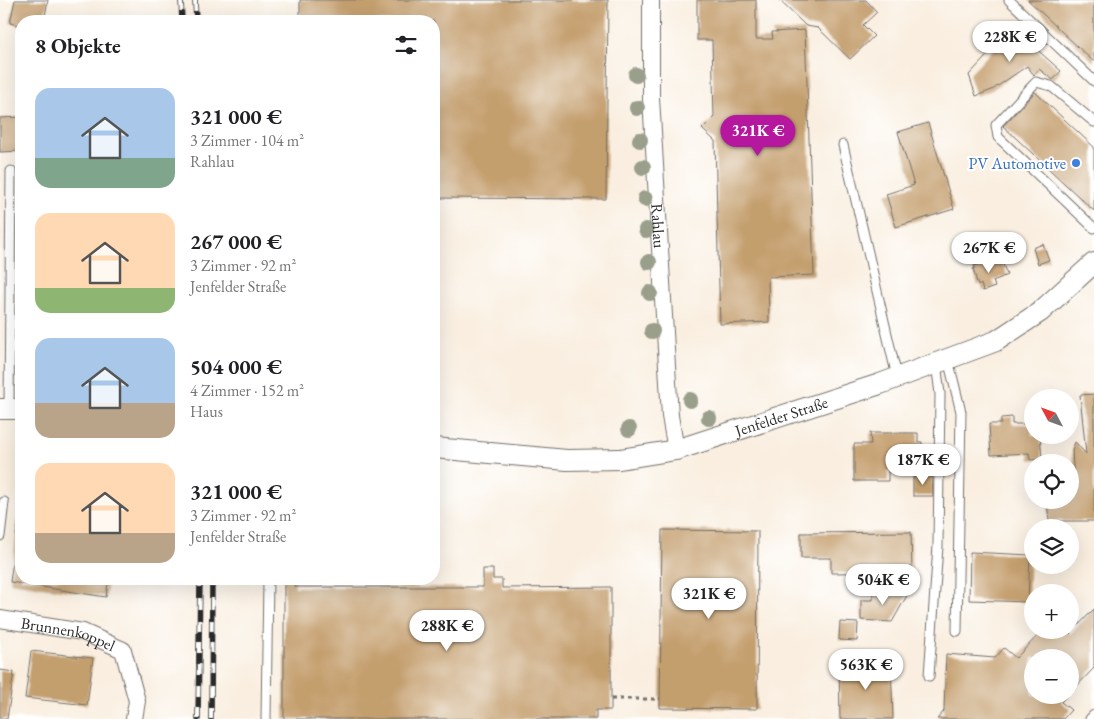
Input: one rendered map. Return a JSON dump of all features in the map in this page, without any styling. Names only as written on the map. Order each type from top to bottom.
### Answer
[{"type":"street","name":"Rahlau","points":[[651,0],[651,98],[670,416],[676,450]]},
{"type":"street","name":"Jenfelder Straße","points":[[440,449],[567,460],[620,459],[676,450],[897,377],[996,340],[1033,317],[1094,263]]},
{"type":"street","name":"Brunnenkoppel","points":[[0,619],[82,632],[123,650],[137,701],[134,719]]},
{"type":"lane","points":[[1009,0],[1094,81]]},
{"type":"lane","points":[[1094,122],[1051,86],[1036,82],[996,125],[998,137],[1094,228]]},
{"type":"lane","points":[[843,145],[897,377]]},
{"type":"lane","points":[[10,409],[11,171]]},
{"type":"lane","points":[[10,325],[15,325]]},
{"type":"lane","points":[[942,361],[961,412],[957,631]]},
{"type":"lane","points":[[929,676],[938,546],[942,361]]},
{"type":"lane","points":[[0,536],[4,502]]},
{"type":"lane","points":[[266,719],[268,585]]},
{"type":"lane","points":[[1090,719],[1094,715]]},
{"type":"path","points":[[611,699],[660,699]]},
{"type":"building","points":[[15,0],[48,0],[45,15],[15,15],[15,24],[10,23]]},
{"type":"building","points":[[300,0],[608,0],[606,199],[440,198],[440,15],[300,15]]},
{"type":"building","points":[[697,0],[756,0],[756,39],[773,39],[772,32],[805,30],[814,275],[768,277],[769,322],[720,324],[715,141],[702,129],[714,117],[712,40],[697,40]]},
{"type":"building","points":[[779,0],[866,0],[877,12],[863,25],[874,36],[850,59],[818,28],[806,26]]},
{"type":"building","points":[[1028,0],[1094,0],[1094,62]]},
{"type":"building","points":[[1013,28],[1061,71],[1053,80],[1039,69],[1034,75],[1027,66],[992,90],[976,96],[969,75]]},
{"type":"building","points":[[1035,92],[1094,147],[1094,211],[1003,126]]},
{"type":"building","points":[[15,117],[15,151],[0,152],[0,118]]},
{"type":"building","points":[[928,123],[954,209],[896,227],[886,194],[914,185],[898,132]]},
{"type":"building","points":[[1043,244],[1049,260],[1038,264],[1033,248]]},
{"type":"building","points":[[1001,259],[1007,275],[993,281],[995,287],[983,291],[981,284],[978,286],[973,269],[975,268],[974,266]]},
{"type":"building","points":[[1094,394],[1094,521],[1049,519],[1048,509],[1079,509],[1079,454],[1072,454],[1072,450],[1074,444],[1077,444],[1086,454],[1080,395]]},
{"type":"building","points":[[1012,417],[1012,424],[1024,424],[1024,444],[1041,444],[1042,454],[991,455],[989,424],[1001,424],[1001,418]]},
{"type":"building","points":[[870,433],[918,433],[918,442],[922,442],[922,452],[917,451],[917,471],[888,471],[888,481],[854,481],[854,444],[871,444]]},
{"type":"building","points":[[932,476],[933,496],[913,496],[913,477]]},
{"type":"building","points":[[662,530],[758,531],[757,709],[660,708]]},
{"type":"building","points":[[911,532],[912,572],[831,573],[831,558],[801,558],[801,533]]},
{"type":"building","points":[[15,546],[15,583],[10,582]]},
{"type":"building","points":[[970,552],[1024,555],[1024,574],[1029,574],[1029,584],[1024,584],[1024,602],[969,600]]},
{"type":"building","points":[[483,569],[493,569],[493,579],[502,579],[502,588],[611,587],[611,710],[596,710],[596,719],[284,719],[284,585],[295,585],[295,587],[483,587]]},
{"type":"building","points":[[29,585],[108,585],[106,597]]},
{"type":"building","points":[[873,591],[909,592],[892,622],[861,620],[861,600],[873,600]]},
{"type":"building","points":[[1094,609],[1094,668],[1079,684],[1079,649],[1025,649],[1034,639],[1079,639],[1079,625]]},
{"type":"building","points":[[840,622],[858,623],[857,641],[839,640]]},
{"type":"building","points":[[1004,648],[1016,658],[1024,650],[1024,704],[1064,704],[1071,710],[1063,719],[937,719],[944,711],[946,654],[995,658]]},
{"type":"building","points":[[31,651],[93,658],[87,705],[25,698]]},
{"type":"building","points":[[891,662],[893,719],[840,719],[839,664]]},
{"type":"building","points":[[0,670],[14,672],[7,719],[0,719]]},
{"type":"railway","points":[[181,0],[182,15]]},
{"type":"railway","points":[[195,0],[196,15]]},
{"type":"railway","points":[[198,719],[200,585]]},
{"type":"railway","points":[[211,719],[212,585]]},
{"type":"place","name":"PV Automotive","points":[[1076,163]]}]
